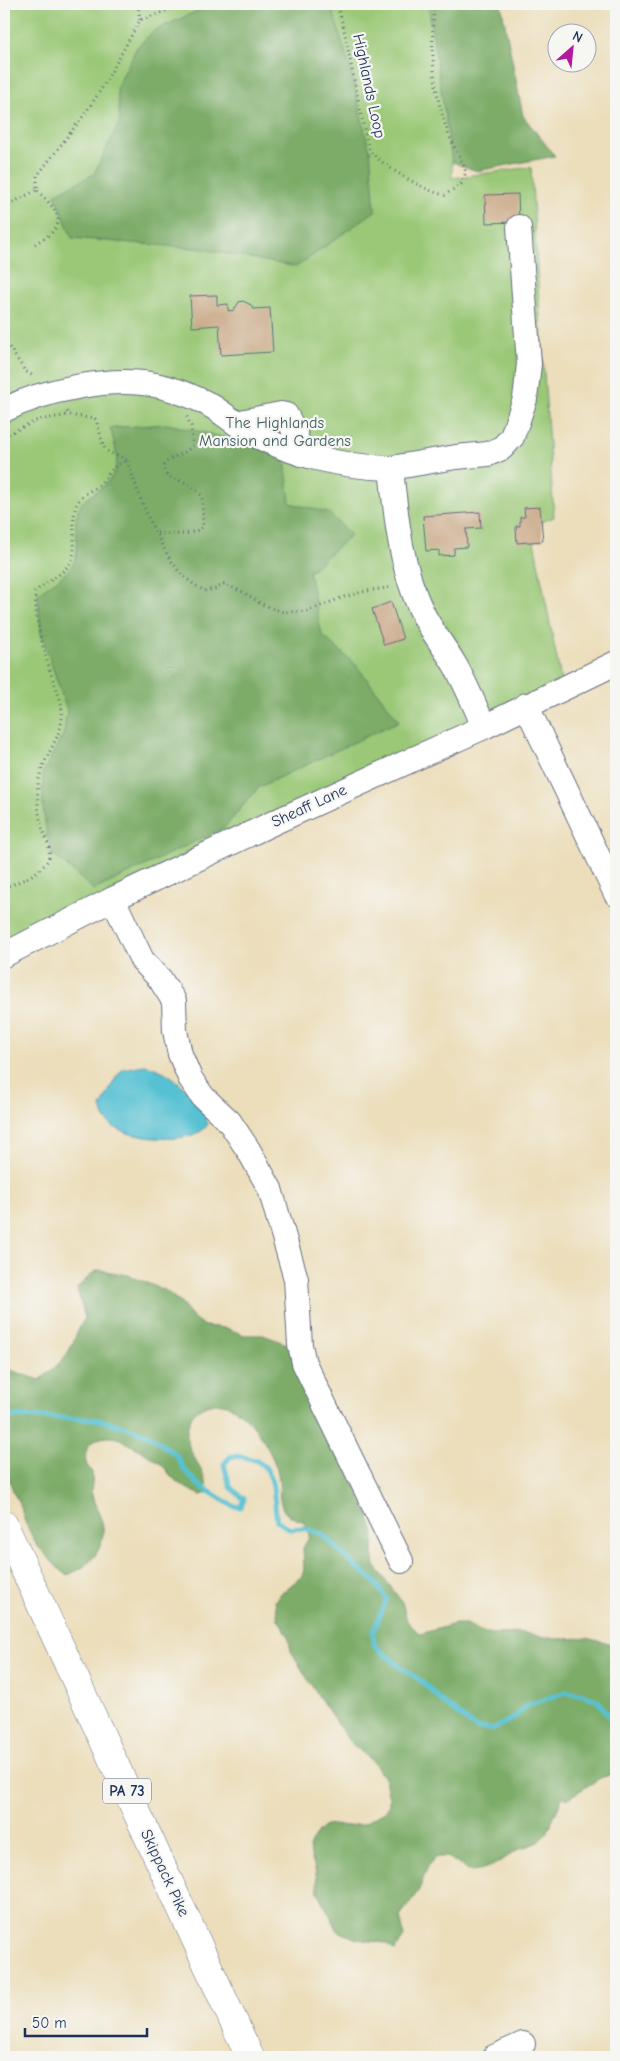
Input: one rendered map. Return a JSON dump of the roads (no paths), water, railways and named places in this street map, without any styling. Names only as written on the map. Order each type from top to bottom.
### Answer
[{"type":"main road","name":"Skippack Pike","points":[[4,1525],[250,2057]]},
{"type":"street","points":[[4,410],[38,395],[58,390],[108,383],[155,384],[204,401],[266,440],[301,454],[372,468],[391,468],[456,457],[488,454],[502,448],[512,438],[525,399],[528,364],[519,227]]},
{"type":"street","points":[[236,422],[281,414],[286,415],[294,430],[301,454]]},
{"type":"street","points":[[391,468],[398,527],[404,557],[424,617],[456,666],[484,727]]},
{"type":"street","name":"Sheaff Lane","points":[[4,955],[114,899],[275,822],[484,727],[616,663]]},
{"type":"street","points":[[526,706],[616,894]]},
{"type":"street","points":[[114,899],[142,960],[160,979],[174,1000],[175,1031],[180,1054],[190,1078],[203,1097],[229,1121],[249,1151],[270,1189],[296,1279],[300,1345],[304,1363],[401,1561]]},
{"type":"street","points":[[494,2057],[522,2044]]},
{"type":"water","points":[[144,1065],[165,1073],[183,1086],[197,1104],[208,1124],[201,1131],[189,1136],[158,1138],[127,1133],[115,1128],[107,1121],[101,1107],[116,1077],[123,1069]]},
{"type":"waterway","points":[[4,1416],[95,1419],[127,1427],[152,1437],[177,1456],[183,1468],[197,1484],[233,1506],[241,1507],[244,1499],[230,1487],[224,1464],[231,1456],[258,1461],[270,1475],[277,1521],[290,1529],[304,1528],[322,1534],[356,1567],[373,1580],[387,1599],[373,1631],[374,1645],[421,1681],[445,1704],[476,1728],[493,1729],[514,1718],[526,1706],[565,1692],[584,1695],[599,1702],[610,1718],[616,1723]]},
{"type":"park label","name":"The Highlands Mansion and Gardens","points":[[275,432]]}]
